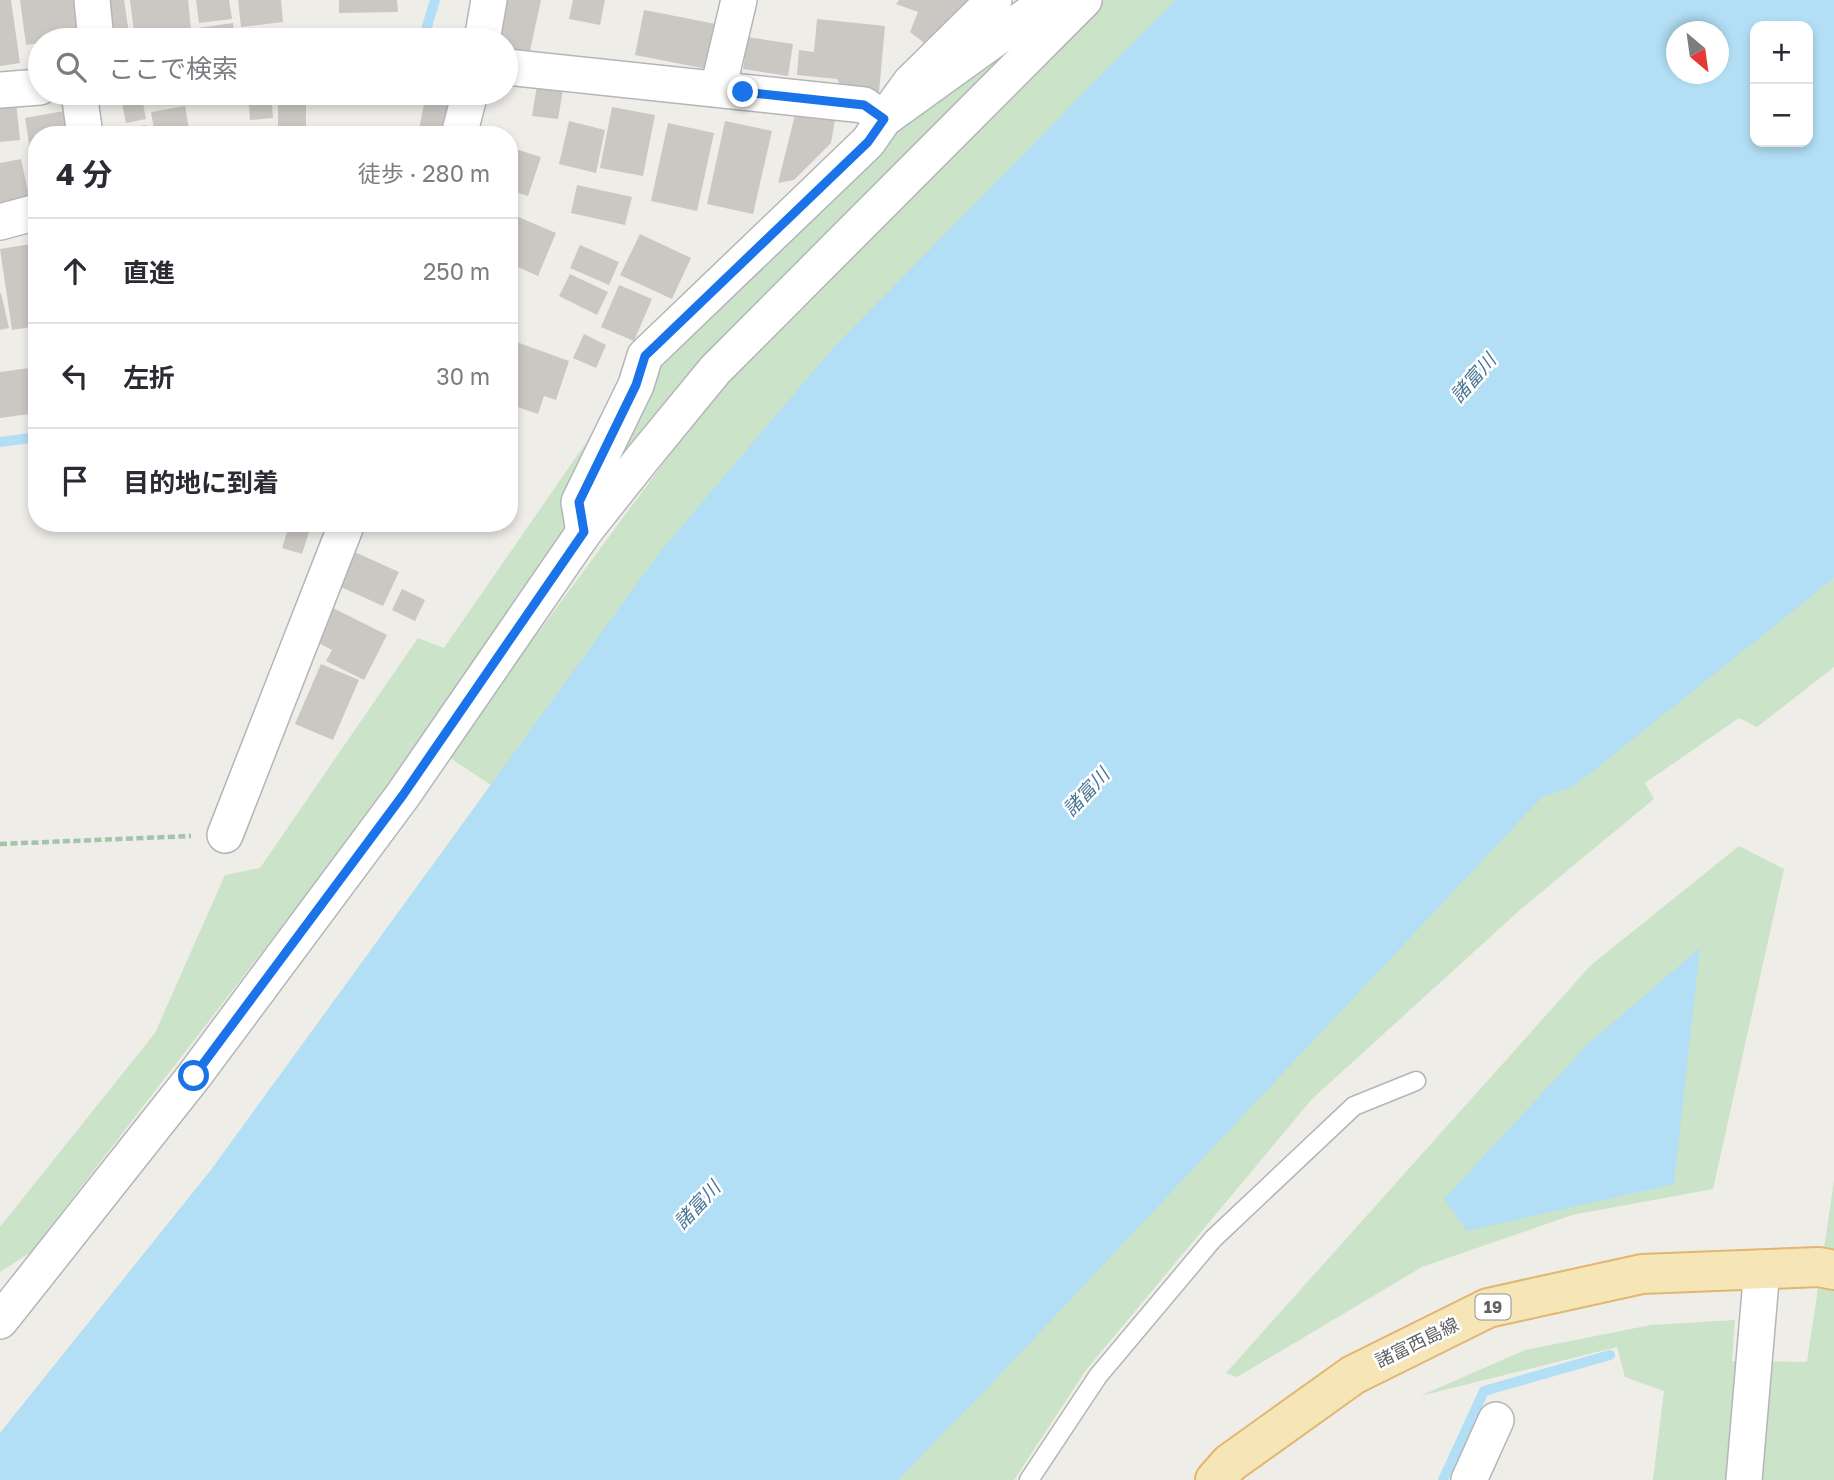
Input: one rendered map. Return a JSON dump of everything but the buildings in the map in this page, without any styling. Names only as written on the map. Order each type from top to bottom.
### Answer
[{"type":"main road","name":"諸富西島線","points":[[1215,1480],[1230,1463],[1353,1375],[1488,1308],[1642,1273],[1826,1269]]},
{"type":"street","points":[[92,0],[95,28]]},
{"type":"street","points":[[484,28],[489,0]]},
{"type":"street","points":[[718,89],[739,0]]},
{"type":"street","points":[[584,532],[579,502],[636,385],[645,356],[868,142],[910,83],[994,0]]},
{"type":"street","points":[[884,119],[1049,0]]},
{"type":"street","points":[[0,1321],[194,1076],[386,818],[584,532],[715,370],[1084,0]]},
{"type":"street","points":[[518,68],[864,105],[884,119]]},
{"type":"street","points":[[0,90],[28,88]]},
{"type":"street","points":[[81,105],[84,126]]},
{"type":"street","points":[[461,126],[467,105]]},
{"type":"street","points":[[0,222],[28,214]]},
{"type":"street","points":[[225,835],[343,532]]},
{"type":"street","points":[[1744,1480],[1762,1269]]},
{"type":"street","points":[[1469,1480],[1496,1420]]},
{"type":"lane","points":[[1029,1480],[1098,1376],[1213,1239],[1354,1106],[1416,1081]]},
{"type":"path","points":[[0,844],[225,835]]},
{"type":"green space","points":[[1070,0],[686,377],[591,504],[662,351],[920,103]]},
{"type":"green space","points":[[1100,0],[1238,0],[0,1480],[0,1433],[211,1170],[491,785],[447,756],[721,385]]},
{"type":"green space","points":[[619,395],[562,536],[386,791],[31,1252],[0,1272],[0,1227],[155,1033],[225,875],[260,868],[418,638],[444,648]]},
{"type":"green space","points":[[1834,545],[1834,667],[1757,727],[1739,718],[1645,783],[1654,799],[1521,909],[1312,1099],[1086,1370],[1014,1480],[870,1480],[1496,813]]},
{"type":"green space","points":[[1739,846],[1784,869],[1713,1189],[1572,1215],[1422,1267],[1237,1377],[1226,1373],[1591,965]]},
{"type":"green space","points":[[1834,1181],[1834,1480],[1653,1480],[1664,1391],[1625,1377],[1617,1347],[1420,1396],[1525,1350],[1651,1325],[1735,1320],[1732,1361],[1807,1362]]},
{"type":"water","name":"諸富川","points":[[1175,0],[1834,0],[1834,578],[1574,786],[1542,797],[898,1480],[0,1480],[0,1433],[211,1170],[660,552],[834,347]]},
{"type":"water","points":[[1700,948],[1674,1184],[1467,1231],[1444,1199],[1588,1044]]},
{"type":"waterway","points":[[427,28],[435,0]]},
{"type":"waterway","points":[[0,442],[28,438]]},
{"type":"waterway","points":[[1443,1480],[1484,1391],[1610,1355]]},
{"type":"route","points":[[194,1076],[403,795],[584,532],[579,502],[636,385],[645,356],[868,142],[884,119],[864,105],[743,92]]}]
